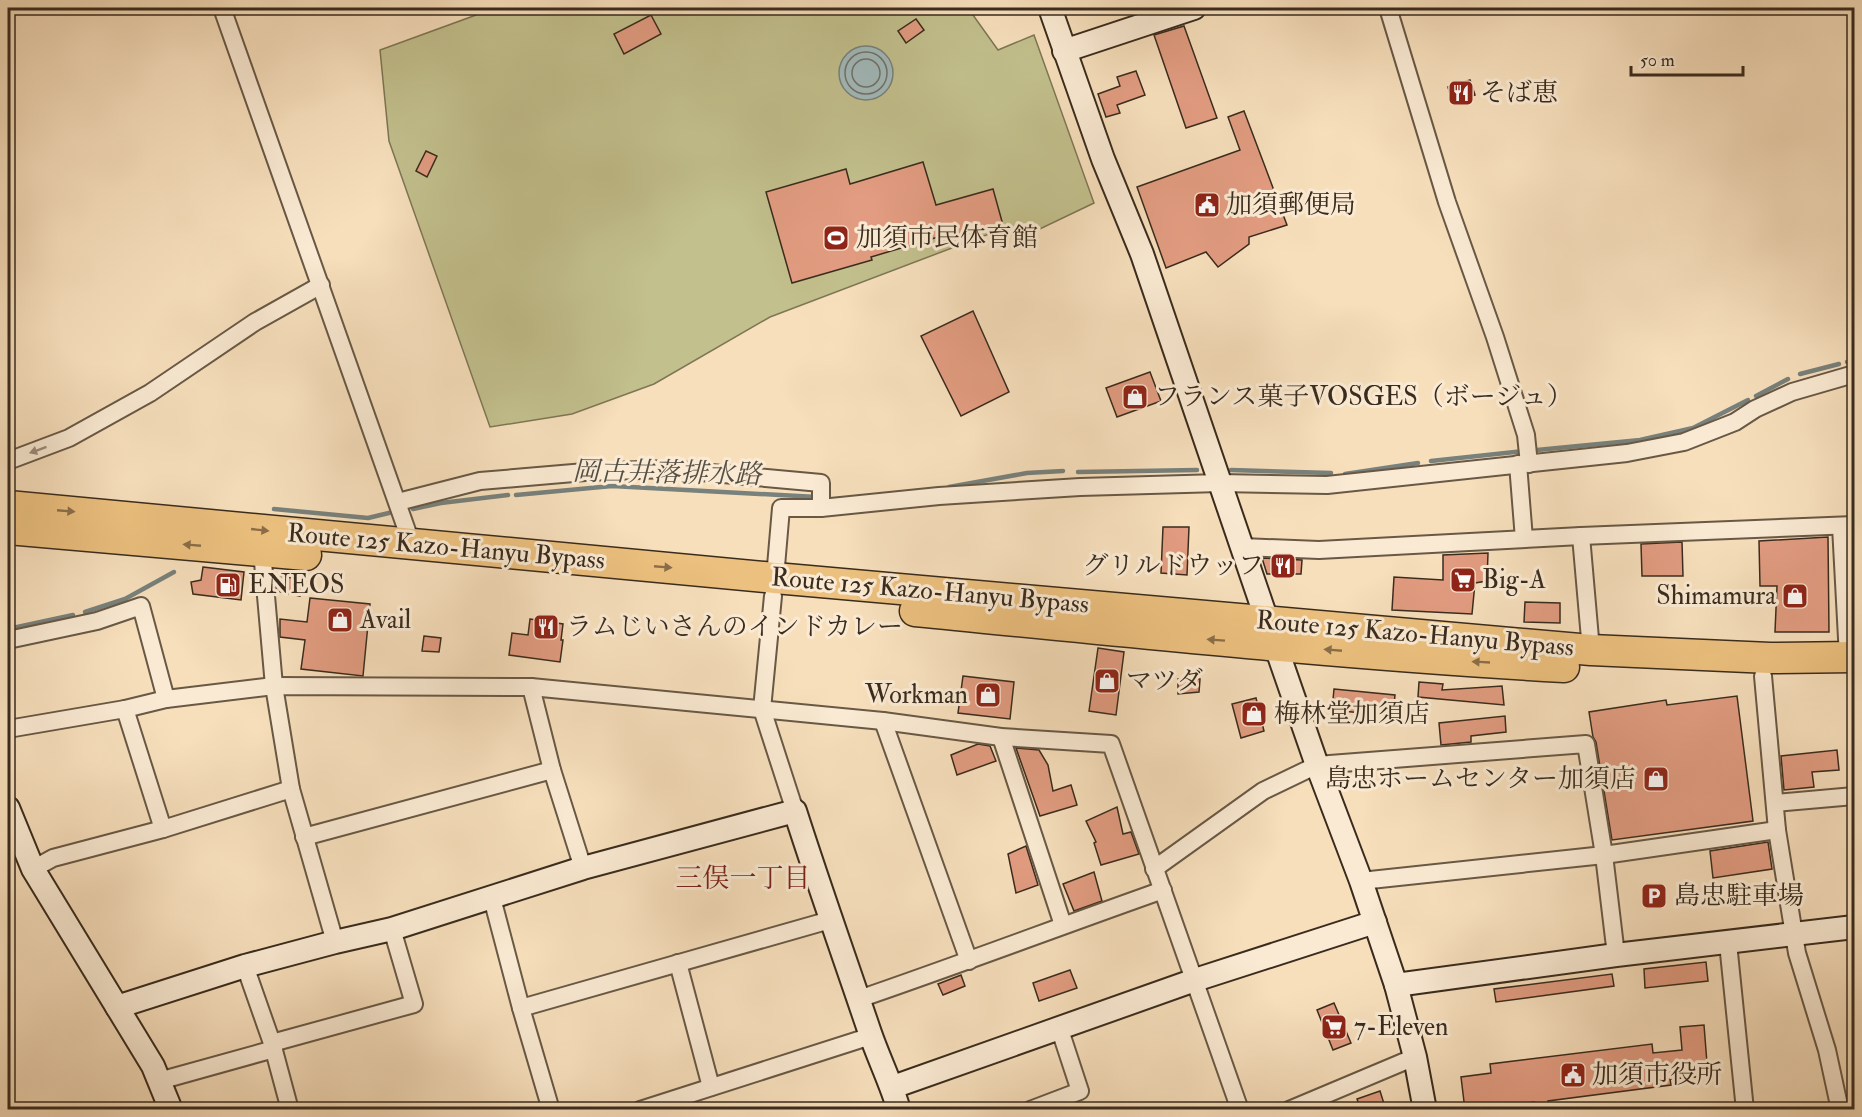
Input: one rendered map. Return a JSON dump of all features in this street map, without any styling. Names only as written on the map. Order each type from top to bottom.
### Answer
[{"type":"highway","name":"Route 125 Kazo-Hanyu Bypass","points":[[8,506],[412,545],[774,587],[1271,633],[1852,663]]},
{"type":"highway","name":"Route 125 Kazo-Hanyu Bypass","points":[[8,529],[465,568],[774,587]]},
{"type":"highway","name":"Route 125 Kazo-Hanyu Bypass","points":[[1271,633],[1431,659],[1587,669],[1763,676],[1852,663]]},
{"type":"street","points":[[222,8],[412,545]]},
{"type":"street","points":[[1050,8],[1103,159],[1142,254],[1317,765],[1375,922],[1396,985],[1415,1057],[1425,1110]]},
{"type":"street","points":[[1065,51],[1194,8]]},
{"type":"street","points":[[1388,8],[1447,202],[1527,435],[1524,539]]},
{"type":"street","points":[[8,461],[69,438],[150,393],[255,322],[321,285]]},
{"type":"street","points":[[899,1110],[830,920],[762,709],[781,508],[821,499],[939,496],[1080,487],[1217,474],[1327,485],[1526,457],[1627,453],[1684,442],[1735,422],[1755,409],[1792,392],[1854,374]]},
{"type":"street","points":[[400,508],[480,481],[585,472],[668,469],[821,483],[821,499]]},
{"type":"street","points":[[1242,547],[1319,550],[1581,536],[1847,526],[1852,663]]},
{"type":"street","points":[[1581,536],[1591,650]]},
{"type":"street","points":[[262,551],[274,686],[291,789],[335,942]]},
{"type":"street","points":[[8,640],[97,621],[141,606],[166,699]]},
{"type":"street","points":[[1763,676],[1776,830],[1797,953],[1827,1050],[1840,1110]]},
{"type":"street","points":[[8,729],[125,709],[166,699],[274,686],[531,687],[883,721],[1001,737],[1111,744],[1240,1110]]},
{"type":"street","points":[[531,687],[552,770],[583,868]]},
{"type":"street","points":[[125,709],[163,829]]},
{"type":"street","points":[[883,721],[969,961]]},
{"type":"street","points":[[1001,737],[1063,925]]},
{"type":"street","points":[[1154,869],[1263,791],[1317,765],[1586,744],[1604,855],[1616,955]]},
{"type":"street","points":[[304,837],[552,770]]},
{"type":"street","points":[[33,869],[53,858],[163,829],[291,789]]},
{"type":"street","points":[[1775,803],[1854,796]]},
{"type":"street","points":[[8,808],[33,869],[153,1066],[171,1110]]},
{"type":"street","points":[[117,1007],[245,966],[392,929],[583,868],[795,812]]},
{"type":"street","points":[[1361,881],[1604,855],[1776,830]]},
{"type":"street","points":[[859,999],[1163,890]]},
{"type":"street","points":[[492,898],[551,1110]]},
{"type":"street","points":[[521,1008],[830,920]]},
{"type":"street","points":[[892,1087],[1195,980],[1375,922]]},
{"type":"street","points":[[1396,985],[1616,955],[1854,927]]},
{"type":"street","points":[[159,1081],[414,1004],[392,929]]},
{"type":"street","points":[[1728,943],[1745,1110]]},
{"type":"street","points":[[678,963],[711,1087]]},
{"type":"street","points":[[245,966],[273,1046],[290,1110]]},
{"type":"street","points":[[1030,1110],[1080,1091],[1059,1027]]},
{"type":"street","points":[[640,1110],[666,1106],[711,1087],[871,1036]]},
{"type":"street","points":[[1291,1109],[1415,1057]]},
{"type":"shaded area","points":[[481,8],[968,8],[998,50],[1034,35],[1094,203],[1019,239],[1002,229],[770,317],[654,384],[572,414],[490,427],[389,141],[380,50],[476,15]]},
{"type":"water","points":[[861,46],[871,46],[881,50],[889,58],[893,73],[889,88],[881,96],[871,100],[861,100],[851,96],[843,88],[839,78],[839,68],[843,58],[851,50]]},
{"type":"building","points":[[651,15],[661,34],[624,54],[614,34]]},
{"type":"building","points":[[916,19],[924,30],[906,43],[898,31]]},
{"type":"building","points":[[1184,26],[1217,118],[1186,128],[1154,35]]},
{"type":"building","points":[[1136,71],[1145,95],[1117,105],[1120,113],[1106,117],[1098,94],[1120,86],[1117,77]]},
{"type":"building","points":[[1470,80],[1475,95],[1452,102],[1448,87]]},
{"type":"building","points":[[1244,111],[1287,225],[1249,237],[1249,244],[1218,267],[1206,252],[1166,268],[1137,187],[1240,150],[1228,117]]},
{"type":"building","points":[[426,151],[437,156],[427,177],[416,171]]},
{"type":"building","points":[[923,162],[936,205],[993,189],[1003,225],[957,238],[955,232],[871,257],[872,260],[792,283],[766,192],[846,169],[850,184]]},
{"type":"building","points":[[973,311],[1009,392],[961,416],[921,336]]},
{"type":"building","points":[[1150,372],[1161,401],[1117,417],[1106,388]]},
{"type":"building","points":[[1163,527],[1189,527],[1187,575],[1161,573]]},
{"type":"building","points":[[1828,537],[1829,632],[1775,632],[1777,586],[1760,586],[1759,541]]},
{"type":"building","points":[[1682,542],[1683,576],[1642,576],[1641,544]]},
{"type":"building","points":[[1488,553],[1487,581],[1475,583],[1472,614],[1392,610],[1394,577],[1443,580],[1443,555]]},
{"type":"building","points":[[1262,558],[1302,560],[1301,574],[1267,574]]},
{"type":"building","points":[[203,567],[244,572],[241,600],[193,594],[191,582],[201,580]]},
{"type":"building","points":[[275,575],[303,580],[300,596],[276,591]]},
{"type":"building","points":[[310,598],[370,604],[363,676],[301,669],[305,640],[280,637],[280,619],[307,622]]},
{"type":"building","points":[[1525,602],[1560,603],[1560,623],[1524,622]]},
{"type":"building","points":[[530,619],[563,624],[560,662],[509,655],[512,633],[528,635]]},
{"type":"building","points":[[424,636],[441,638],[439,652],[422,651]]},
{"type":"building","name":"マツダ","points":[[1098,648],[1124,652],[1116,715],[1089,711]]},
{"type":"building","points":[[963,676],[1014,682],[1010,719],[958,713]]},
{"type":"building","points":[[1178,679],[1200,679],[1199,692],[1178,694]]},
{"type":"building","points":[[1419,682],[1443,684],[1442,690],[1502,686],[1504,705],[1418,697]]},
{"type":"building","points":[[1334,689],[1395,695],[1393,716],[1332,710]]},
{"type":"building","points":[[1737,696],[1753,821],[1612,840],[1589,712],[1666,700],[1667,705]]},
{"type":"building","points":[[1256,698],[1264,731],[1241,738],[1232,704]]},
{"type":"building","points":[[1505,716],[1506,732],[1471,736],[1471,742],[1441,745],[1439,723]]},
{"type":"building","points":[[978,744],[990,746],[996,761],[957,775],[951,755]]},
{"type":"building","points":[[1016,748],[1039,750],[1048,765],[1053,791],[1071,785],[1077,805],[1040,816]]},
{"type":"building","points":[[1837,750],[1839,770],[1812,772],[1814,787],[1784,790],[1781,756]]},
{"type":"building","points":[[1117,807],[1123,834],[1131,832],[1139,854],[1101,865],[1094,843],[1096,842],[1086,821]]},
{"type":"building","points":[[1768,842],[1772,869],[1713,878],[1710,851]]},
{"type":"building","points":[[1026,846],[1038,885],[1016,893],[1008,854]]},
{"type":"building","points":[[1094,872],[1102,901],[1074,911],[1063,884]]},
{"type":"building","points":[[1706,962],[1708,981],[1645,988],[1644,969]]},
{"type":"building","points":[[1070,970],[1077,988],[1039,1001],[1033,983]]},
{"type":"building","points":[[1612,974],[1614,986],[1496,1002],[1494,989]]},
{"type":"building","points":[[961,975],[965,986],[943,995],[938,984]]},
{"type":"building","name":"7-Eleven","points":[[1334,1003],[1351,1043],[1333,1050],[1317,1010]]},
{"type":"building","name":"加須市役所","points":[[1704,1025],[1708,1076],[1670,1079],[1671,1085],[1548,1101],[1549,1110],[1535,1110],[1534,1102],[1465,1110],[1461,1077],[1491,1073],[1490,1064],[1652,1044],[1653,1053],[1682,1050],[1680,1027]]},
{"type":"building","points":[[1380,1091],[1386,1110],[1361,1110],[1357,1099]]},
{"type":"waterway","name":"岡古井落排水路","points":[[1847,362],[1854,360]]},
{"type":"waterway","name":"岡古井落排水路","points":[[1800,374],[1839,364]]},
{"type":"waterway","name":"岡古井落排水路","points":[[1756,396],[1788,379]]},
{"type":"waterway","name":"岡古井落排水路","points":[[1537,450],[1640,440],[1693,428],[1748,400]]},
{"type":"waterway","name":"岡古井落排水路","points":[[1431,461],[1524,451]]},
{"type":"waterway","name":"岡古井落排水路","points":[[1345,474],[1418,463]]},
{"type":"waterway","name":"岡古井落排水路","points":[[1078,472],[1197,470]]},
{"type":"waterway","name":"岡古井落排水路","points":[[1231,470],[1331,473]]},
{"type":"waterway","name":"岡古井落排水路","points":[[949,487],[1027,473],[1063,471]]},
{"type":"waterway","name":"岡古井落排水路","points":[[516,495],[612,486],[817,497]]},
{"type":"waterway","name":"岡古井落排水路","points":[[413,509],[441,503],[508,495]]},
{"type":"waterway","name":"岡古井落排水路","points":[[274,509],[368,518],[393,512]]},
{"type":"waterway","name":"岡古井落排水路","points":[[85,612],[125,599],[174,572]]},
{"type":"waterway","name":"岡古井落排水路","points":[[8,629],[73,615]]},
{"type":"place","name":"そば恵","points":[[1461,93]]},
{"type":"place","name":"加須郵便局","points":[[1207,205]]},
{"type":"place","name":"加須市民体育館","points":[[836,238]]},
{"type":"place","name":"フランス菓子VOSGES（ボージュ）","points":[[1135,397]]},
{"type":"place","name":"グリルドウッフ","points":[[1283,566]]},
{"type":"place","name":"Big-A","points":[[1463,580]]},
{"type":"place","name":"ENEOS","points":[[228,585]]},
{"type":"place","name":"Shimamura","points":[[1795,596]]},
{"type":"place","name":"Avail","points":[[340,620]]},
{"type":"place","name":"ラムじいさんのインドカレー","points":[[546,627]]},
{"type":"place","name":"マツダ","points":[[1107,681]]},
{"type":"place","name":"Workman","points":[[988,695]]},
{"type":"place","name":"梅林堂加須店","points":[[1254,714]]},
{"type":"place","name":"島忠ホームセンター加須店","points":[[1656,779]]},
{"type":"place","name":"島忠駐車場","points":[[1654,896]]},
{"type":"place","name":"7-Eleven","points":[[1334,1027]]},
{"type":"place","name":"加須市役所","points":[[1573,1075]]},
{"type":"district","name":"三俣一丁目","points":[[743,878]]}]
